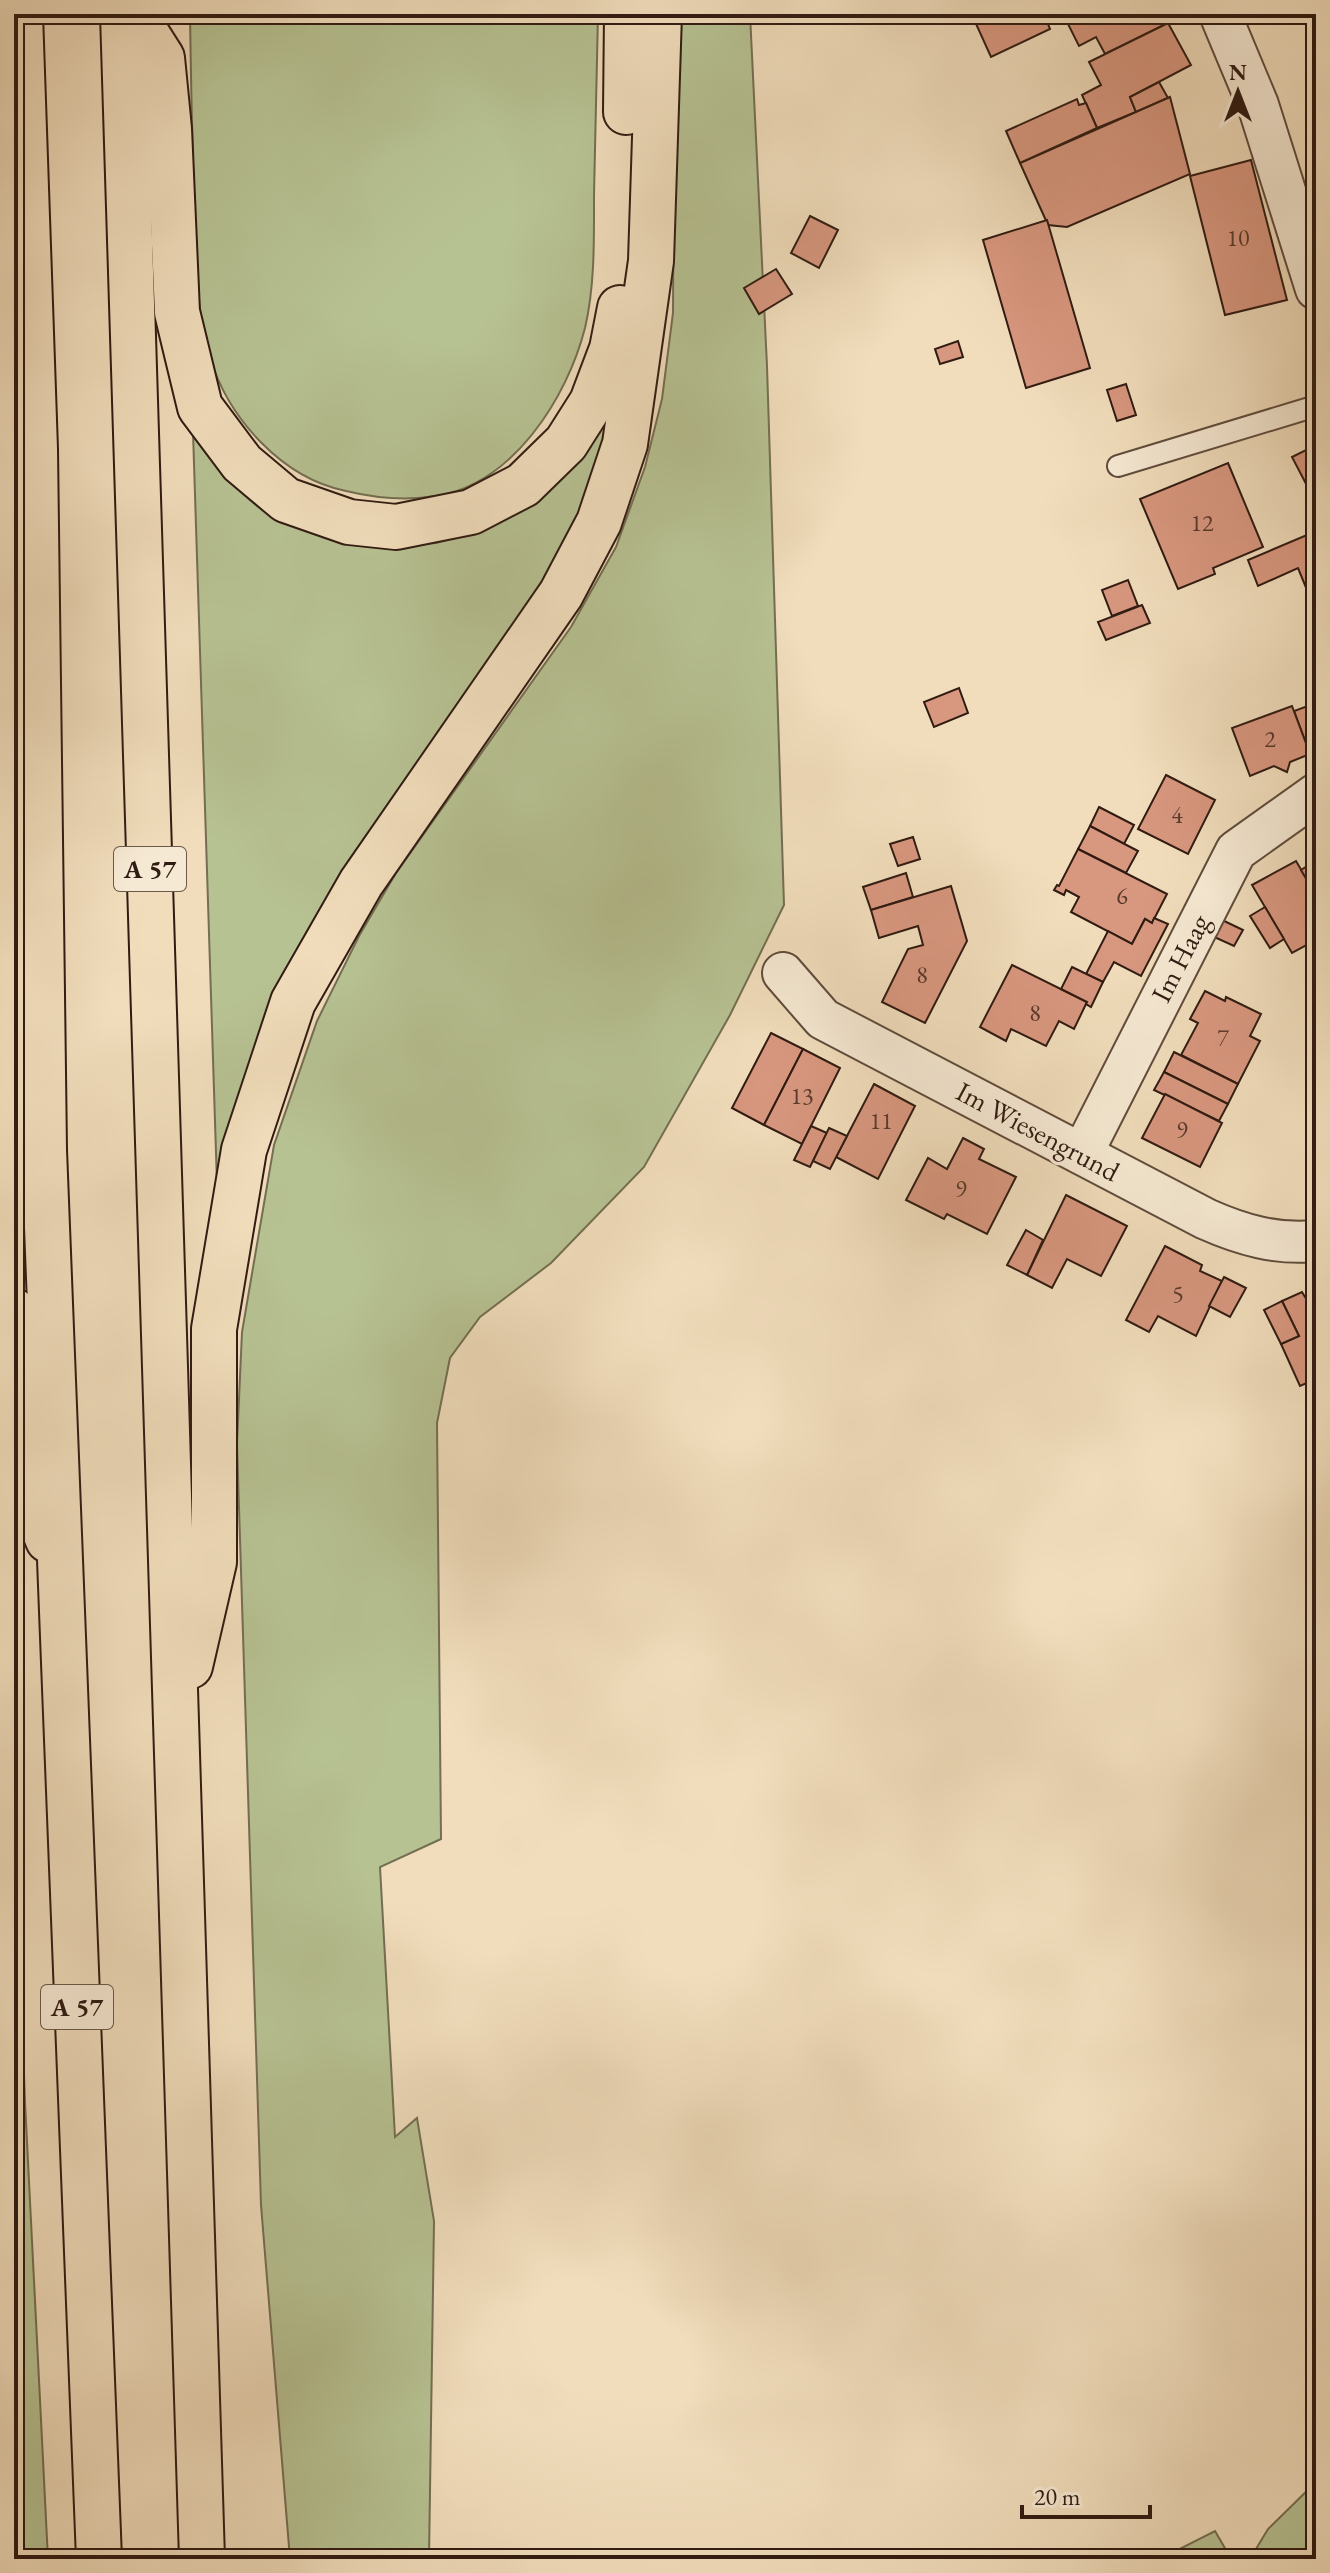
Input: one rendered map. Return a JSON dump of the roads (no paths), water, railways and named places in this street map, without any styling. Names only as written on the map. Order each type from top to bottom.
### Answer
[{"type":"highway","name":"A 57","points":[[20,14],[35,449],[44,1150],[99,2559]]},
{"type":"highway","name":"A 57","points":[[123,14],[202,2559]]},
{"type":"highway","points":[[134,14],[162,58],[169,129],[177,312],[200,407],[242,463],[286,500],[349,522],[396,527],[471,512],[523,485],[566,443],[592,402],[612,349],[625,281],[627,14]]},
{"type":"highway","points":[[176,1723],[214,1562],[214,1329],[244,1150],[293,1002],[353,896],[561,594],[599,522],[625,444],[651,261],[659,14]]},
{"type":"highway","points":[[14,1311],[22,1474],[60,1571]]},
{"type":"street","points":[[1220,14],[1258,105],[1316,289]]},
{"type":"street","name":"Im Haag","points":[[1082,1154],[1236,851],[1316,794]]},
{"type":"street","name":"Im Wiesengrund","points":[[783,973],[823,1019],[1237,1232],[1270,1240],[1316,1241]]},
{"type":"lane","points":[[1118,466],[1316,406]]}]
